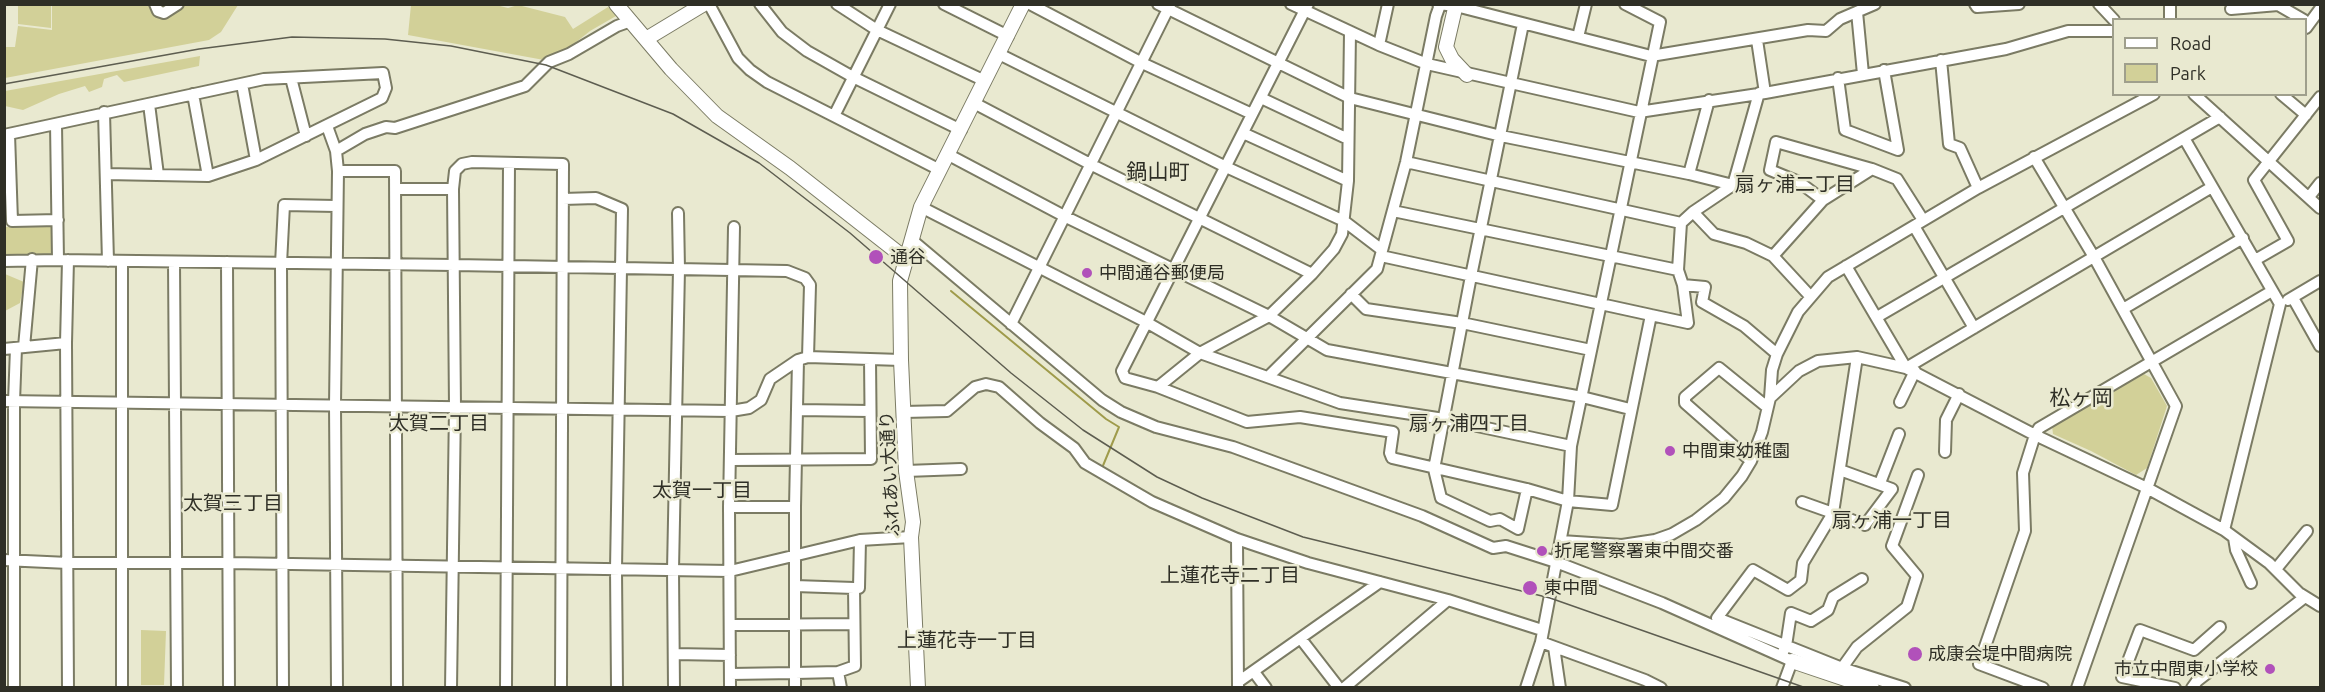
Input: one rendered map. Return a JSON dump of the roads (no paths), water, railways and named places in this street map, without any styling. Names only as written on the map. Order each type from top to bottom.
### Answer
[{"type":"street","points":[[155,4],[158,11],[164,13],[178,4]]},
{"type":"street","points":[[616,4],[689,89],[717,116],[790,168],[906,259]]},
{"type":"street","points":[[646,39],[704,4]]},
{"type":"street","points":[[709,4],[738,58],[750,70],[767,82],[940,170]]},
{"type":"street","points":[[760,4],[782,32],[807,51],[960,130]]},
{"type":"street","points":[[837,4],[877,30],[985,81]]},
{"type":"street","points":[[834,116],[890,4]]},
{"type":"street","points":[[944,4],[1008,36]]},
{"type":"street","name":"ふれあい大通り","points":[[918,687],[911,537],[913,522],[906,471],[901,360],[900,281],[921,207],[1023,4]]},
{"type":"street","points":[[1030,4],[1142,63],[1252,114]]},
{"type":"street","points":[[1291,4],[1306,8],[1350,32],[1426,64],[1639,112],[1762,93],[2006,49],[2068,31],[2112,31]]},
{"type":"street","points":[[1378,45],[1388,4]]},
{"type":"street","points":[[1578,37],[1586,4]]},
{"type":"street","points":[[1526,687],[1542,642],[1542,630],[1562,541],[1568,501],[1571,446],[1639,112],[1660,22],[1624,4]]},
{"type":"street","points":[[1269,376],[1377,269],[1406,162],[1439,5],[1456,5],[1651,56],[1808,30],[1826,31],[1840,19],[1875,4]]},
{"type":"street","points":[[1975,4],[1977,7],[2019,4]]},
{"type":"street","points":[[2099,4],[2112,18]]},
{"type":"street","points":[[1456,5],[1446,47],[1452,59],[1467,75]]},
{"type":"street","points":[[2231,11],[2278,5],[2298,18]]},
{"type":"street","points":[[1011,324],[1117,115],[1142,63],[1165,6],[1350,98],[1501,136],[1733,185]]},
{"type":"street","points":[[1306,8],[1122,371],[1125,378],[1158,387],[1247,422],[1300,417],[1393,432],[1390,453],[1392,458],[1527,489],[1568,501],[1612,505],[1630,408],[1651,315]]},
{"type":"street","points":[[2307,22],[2320,9]]},
{"type":"street","points":[[1857,12],[1863,74]]},
{"type":"street","points":[[336,151],[365,134],[386,127],[395,128],[525,86],[549,62],[631,21]]},
{"type":"street","points":[[1523,24],[1434,469],[1441,498],[1490,521],[1500,519],[1518,529],[1527,489]]},
{"type":"street","points":[[1158,387],[1200,353],[1269,316],[1334,249],[1342,234],[1348,181],[1350,32]]},
{"type":"street","points":[[999,54],[1117,115],[1344,221],[1381,253],[1471,276],[1688,322],[1683,285],[1678,270],[1681,223],[1693,212],[1733,185],[1762,93],[1757,40]]},
{"type":"street","points":[[1941,60],[1949,144],[1960,148],[1978,188]]},
{"type":"street","points":[[1838,78],[1845,130],[1898,150],[1884,70]]},
{"type":"street","points":[[58,220],[12,221],[7,135],[104,112],[264,79],[383,73],[386,88],[382,98],[256,160],[208,176],[106,174]]},
{"type":"street","points":[[291,78],[306,136]]},
{"type":"street","points":[[242,84],[256,160]]},
{"type":"street","points":[[193,94],[208,176]]},
{"type":"street","points":[[1562,541],[1622,545],[1655,540],[1672,534],[1696,520],[1724,498],[1742,476],[1762,432],[1772,370],[1787,330],[1810,296],[1828,277],[1978,188],[2150,96]]},
{"type":"street","points":[[2196,96],[2320,208]]},
{"type":"street","points":[[2283,96],[2306,115]]},
{"type":"street","points":[[1261,98],[1348,139]]},
{"type":"street","points":[[2255,260],[2288,241],[2254,180],[2320,98]]},
{"type":"street","points":[[1689,174],[1709,100]]},
{"type":"street","points":[[974,103],[1092,165],[1312,274]]},
{"type":"street","points":[[149,104],[158,174]]},
{"type":"street","points":[[104,112],[108,261]]},
{"type":"street","points":[[1877,317],[2220,117]]},
{"type":"street","points":[[56,124],[58,220],[63,260],[66,343],[68,687]]},
{"type":"street","points":[[327,126],[336,151],[338,171],[335,405],[337,687]]},
{"type":"street","points":[[1243,133],[1348,181]]},
{"type":"street","points":[[2184,138],[2280,304],[2223,530]]},
{"type":"street","points":[[1823,200],[1799,182],[1770,170],[1776,142],[1872,169],[1897,180],[1945,277],[1974,328]]},
{"type":"street","points":[[948,154],[1066,217],[1269,316],[1327,350],[1453,372],[1630,408]]},
{"type":"street","points":[[2034,157],[2094,257],[2176,406],[2078,687]]},
{"type":"street","points":[[451,687],[455,407],[453,189],[455,171],[462,164],[472,162],[563,164],[561,687]]},
{"type":"street","points":[[1406,162],[1681,223]]},
{"type":"street","points":[[506,687],[509,163]]},
{"type":"street","points":[[1773,256],[1823,200],[1872,169]]},
{"type":"street","points":[[338,171],[395,171],[397,687]]},
{"type":"street","points":[[2309,197],[2320,183]]},
{"type":"street","points":[[1900,402],[1911,370],[1974,328],[2212,186]]},
{"type":"street","points":[[396,189],[453,189]]},
{"type":"street","points":[[563,200],[596,198],[622,209],[616,569],[617,687]]},
{"type":"street","points":[[283,687],[281,264],[284,205],[336,206]]},
{"type":"street","points":[[921,207],[1146,322],[1200,353],[1340,403],[1444,419],[1571,446]]},
{"type":"street","points":[[1393,211],[1678,270]]},
{"type":"street","points":[[1693,212],[1714,234],[1746,243],[1773,256],[1810,296]]},
{"type":"street","points":[[674,687],[678,213]]},
{"type":"street","points":[[730,687],[729,507],[734,226]]},
{"type":"street","points":[[2123,309],[2243,238]]},
{"type":"street","points":[[913,241],[1102,400],[1121,412],[1156,427],[1233,447],[1422,516],[1493,548],[1506,546],[1556,562],[1654,599],[1786,660],[1872,687]]},
{"type":"street","points":[[14,687],[9,560],[9,401],[20,348],[32,259]]},
{"type":"street","points":[[4,261],[32,259],[787,271],[805,278],[810,285],[798,410],[796,460],[795,687]]},
{"type":"street","points":[[122,262],[122,687]]},
{"type":"street","points":[[174,262],[177,687]]},
{"type":"street","points":[[227,262],[229,687]]},
{"type":"street","points":[[1846,266],[1911,370]]},
{"type":"street","points":[[2280,304],[2320,281]]},
{"type":"street","points":[[1683,285],[1705,287],[1702,302],[1744,326],[1777,354]]},
{"type":"street","points":[[2043,687],[1979,664],[2025,531],[2023,473],[2039,428],[2272,291]]},
{"type":"street","points":[[1351,294],[1366,309],[1462,323],[1590,350]]},
{"type":"street","points":[[2293,298],[2320,346]]},
{"type":"street","points":[[4,349],[66,343]]},
{"type":"street","points":[[1768,403],[1799,371],[1818,361],[1837,357],[1857,357],[1911,370],[2035,435],[2147,488],[2223,530],[2276,569],[2305,597],[2320,606]]},
{"type":"street","points":[[1857,357],[1833,513],[1803,563],[1802,580],[1788,590],[1753,570],[1717,618],[1842,668],[1905,687]]},
{"type":"street","points":[[9,401],[731,411],[749,408],[760,400],[770,379],[803,358],[901,360]]},
{"type":"street","points":[[731,460],[871,459],[870,359]]},
{"type":"street","points":[[1750,461],[1685,403],[1685,397],[1719,368],[1768,403]]},
{"type":"street","points":[[904,412],[947,411],[975,387],[986,384],[999,387],[1074,448],[1085,463],[1152,502],[1237,540],[1448,600],[1542,630]]},
{"type":"street","points":[[1945,452],[1946,420],[1959,394]]},
{"type":"street","points":[[798,410],[870,411]]},
{"type":"street","points":[[1880,483],[1899,434]]},
{"type":"street","points":[[906,471],[961,469]]},
{"type":"street","points":[[1802,502],[1865,525],[1892,489],[1840,470]]},
{"type":"street","points":[[1842,668],[1857,647],[1907,607],[1917,576],[1892,546],[1918,475]]},
{"type":"street","points":[[729,507],[795,507]]},
{"type":"street","points":[[2276,569],[2307,531]]},
{"type":"street","points":[[9,560],[68,563],[122,561],[730,571],[860,540],[911,537]]},
{"type":"street","points":[[2234,538],[2236,550],[2251,583]]},
{"type":"street","points":[[795,586],[859,588],[860,540]]},
{"type":"street","points":[[1237,540],[1238,685]]},
{"type":"street","points":[[1782,687],[1791,613],[1811,621],[1828,610],[1833,597],[1862,579]]},
{"type":"street","points":[[1238,685],[1380,582]]},
{"type":"street","points":[[730,674],[838,672],[855,666],[854,588]]},
{"type":"street","points":[[2192,687],[2305,597]]},
{"type":"street","points":[[1344,687],[1448,600]]},
{"type":"street","points":[[731,625],[854,624]]},
{"type":"street","points":[[2175,687],[2150,686],[2122,677],[2140,630],[2194,650],[2220,627]]},
{"type":"street","points":[[1301,639],[1339,687]]},
{"type":"street","points":[[1542,642],[1643,683],[1661,687]]},
{"type":"street","points":[[1554,646],[1560,687]]},
{"type":"street","points":[[674,654],[730,655]]},
{"type":"street","points":[[838,672],[841,687]]},
{"type":"street","points":[[1254,672],[1266,687]]},
{"type":"waterway","points":[[951,291],[1106,419],[1119,427],[1102,468]]},
{"type":"tram line","points":[[4,84],[199,49],[292,37],[385,39],[451,46],[546,65],[673,114],[759,163],[850,233],[1011,373],[1083,430],[1157,477],[1202,498],[1303,537],[1550,598],[1806,688]]},
{"type":"place","name":"通谷","points":[[876,257]]},
{"type":"place","name":"中間通谷郵便局","points":[[1087,273]]},
{"type":"place","name":"中間東幼稚園","points":[[1670,451]]},
{"type":"place","name":"折尾警察署東中間交番","points":[[1542,551]]},
{"type":"place","name":"東中間","points":[[1530,588]]},
{"type":"place","name":"成康会堤中間病院","points":[[1915,654]]},
{"type":"place","name":"市立中間東小学校","points":[[2270,669]]},
{"type":"district","name":"鍋山町","points":[[1158,172]]},
{"type":"district","name":"扇ヶ浦二丁目","points":[[1795,184]]},
{"type":"district","name":"松ヶ岡","points":[[2081,398]]},
{"type":"district","name":"太賀二丁目","points":[[439,423]]},
{"type":"district","name":"扇ヶ浦四丁目","points":[[1469,423]]},
{"type":"district","name":"太賀一丁目","points":[[702,490]]},
{"type":"district","name":"太賀三丁目","points":[[233,503]]},
{"type":"district","name":"扇ヶ浦一丁目","points":[[1892,520]]},
{"type":"district","name":"上蓮花寺二丁目","points":[[1230,575]]},
{"type":"district","name":"上蓮花寺一丁目","points":[[967,640]]}]
